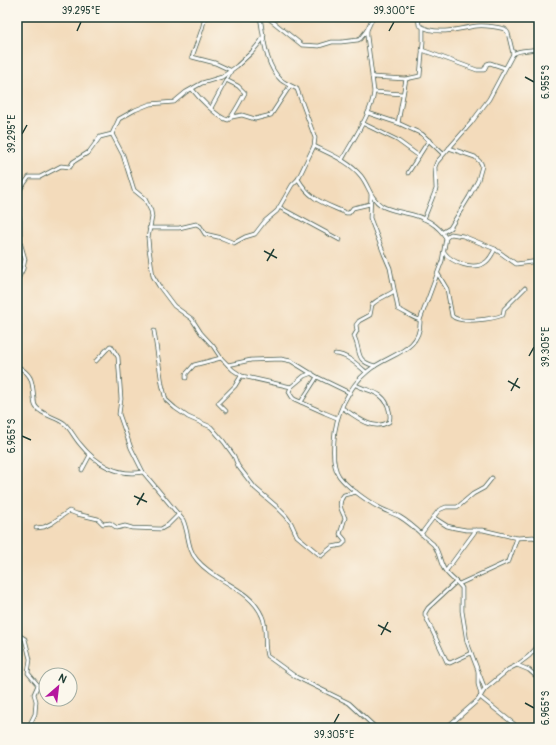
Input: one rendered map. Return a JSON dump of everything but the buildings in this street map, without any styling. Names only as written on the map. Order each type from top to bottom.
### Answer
[{"type":"street","points":[[204,17],[202,28],[192,57],[215,63],[231,70]]},
{"type":"street","points":[[149,228],[179,228],[196,224],[199,225],[205,234],[222,238],[234,243],[255,233],[265,221],[275,213],[292,185],[298,179],[314,146],[315,141],[313,132],[297,89],[281,80],[271,68],[268,61],[260,17]]},
{"type":"street","points":[[267,17],[299,43],[308,46],[320,46],[332,42],[359,40],[367,30],[373,17]]},
{"type":"street","points":[[418,17],[419,25],[423,28],[448,31],[476,26],[491,26],[507,30],[513,54]]},
{"type":"street","points":[[372,77],[406,79],[420,76],[423,28]]},
{"type":"street","points":[[342,160],[372,104],[374,92],[367,30]]},
{"type":"street","points":[[112,134],[119,119],[128,113],[150,104],[174,102],[186,92],[205,81],[222,76],[252,52],[264,35]]},
{"type":"street","points":[[424,219],[436,189],[435,167],[443,154],[471,123],[489,99],[513,54],[521,50],[539,48]]},
{"type":"street","points":[[422,50],[477,70],[484,70],[487,64],[490,63],[505,68]]},
{"type":"street","points":[[211,108],[231,70]]},
{"type":"street","points":[[398,123],[406,79]]},
{"type":"street","points":[[226,80],[238,86],[245,93],[232,117]]},
{"type":"street","points":[[192,89],[211,108],[226,120],[229,120],[232,117],[242,115],[255,118],[271,115],[290,86]]},
{"type":"street","points":[[374,92],[403,94]]},
{"type":"street","points":[[368,113],[398,123],[422,134],[443,154]]},
{"type":"street","points":[[362,123],[397,140],[419,156]]},
{"type":"street","points":[[17,194],[29,178],[42,176],[50,170],[62,166],[70,167],[73,162],[89,152],[100,137],[112,134]]},
{"type":"street","points":[[112,134],[123,156],[134,190],[145,199],[151,211],[152,217],[149,228],[149,249],[152,273],[156,283],[174,306],[192,319],[221,358],[241,376],[291,387]]},
{"type":"street","points":[[408,174],[429,140]]},
{"type":"street","points":[[314,146],[342,160],[360,174],[377,202],[387,208],[424,219],[435,224],[443,232],[446,238],[438,274],[420,320],[420,331],[413,343],[366,372],[350,393],[337,418],[334,430],[334,450],[336,470],[340,477],[356,492],[378,507],[401,518],[421,534],[437,549],[446,572],[462,588],[462,611],[467,642],[485,689]]},
{"type":"street","points":[[443,232],[452,226],[478,180],[482,166],[475,157],[449,148]]},
{"type":"street","points":[[298,179],[310,196],[346,213],[349,213],[355,208],[370,204]]},
{"type":"street","points":[[371,194],[371,221],[390,268],[398,310],[404,311],[412,317],[420,320]]},
{"type":"street","points":[[17,208],[20,220],[20,242],[25,259],[23,269],[17,281]]},
{"type":"street","points":[[279,208],[340,240]]},
{"type":"street","points":[[446,238],[451,234],[463,236],[495,249],[516,264],[539,261]]},
{"type":"street","points":[[444,252],[449,258],[468,266],[475,266],[487,261],[495,249]]},
{"type":"street","points":[[438,274],[447,287],[452,316],[458,320],[490,318],[503,315],[504,310],[526,288]]},
{"type":"street","points":[[375,366],[363,362],[360,358],[357,342],[354,336],[357,331],[356,325],[370,315],[371,308],[374,303],[388,296],[394,291]]},
{"type":"street","points":[[154,331],[166,400],[188,417],[211,427],[224,442],[234,456],[238,466],[255,488],[286,516],[297,536],[320,556],[332,547],[345,542],[340,534],[345,518],[339,507],[344,495],[356,492]]},
{"type":"street","points":[[96,361],[110,345],[118,356],[121,399],[119,414],[131,448],[143,472],[184,520],[189,545],[196,559],[203,567],[248,597],[262,616],[267,656],[296,677],[349,703],[376,728]]},
{"type":"street","points":[[335,354],[340,354],[366,372]]},
{"type":"street","points":[[186,378],[186,374],[194,365],[221,358]]},
{"type":"street","points":[[228,365],[251,360],[281,359],[293,362],[317,377],[350,393]]},
{"type":"street","points":[[17,366],[30,375],[36,406],[73,432],[78,442],[90,455],[101,464],[114,470],[132,473],[143,472]]},
{"type":"street","points":[[312,373],[304,376],[291,387],[289,392],[290,394],[292,397],[301,402],[337,418]]},
{"type":"street","points":[[226,411],[218,403],[235,386],[241,376]]},
{"type":"street","points":[[301,402],[317,377]]},
{"type":"street","points":[[342,408],[371,425],[389,422],[390,418],[388,406],[384,398],[376,392],[356,385]]},
{"type":"street","points":[[82,470],[90,455]]},
{"type":"street","points":[[421,534],[439,510],[446,507],[457,507],[473,494],[484,488],[492,478]]},
{"type":"street","points":[[36,528],[44,527],[52,523],[68,511],[98,519],[104,524],[110,523],[117,528],[124,526],[154,530],[165,527],[179,514]]},
{"type":"street","points":[[434,517],[447,526],[455,528],[489,531],[517,538],[533,537],[539,539]]},
{"type":"street","points":[[446,572],[476,530]]},
{"type":"street","points":[[471,653],[450,663],[447,662],[425,613],[428,608],[458,583],[509,561],[517,538]]},
{"type":"street","points":[[17,634],[25,639],[30,659],[28,673],[38,686],[34,695],[36,702],[35,714],[28,728]]},
{"type":"street","points":[[446,728],[451,726],[485,689],[509,669],[529,656],[539,645]]},
{"type":"street","points":[[517,665],[529,670],[539,679]]},
{"type":"street","points":[[477,669],[480,696],[514,724],[516,728]]}]
